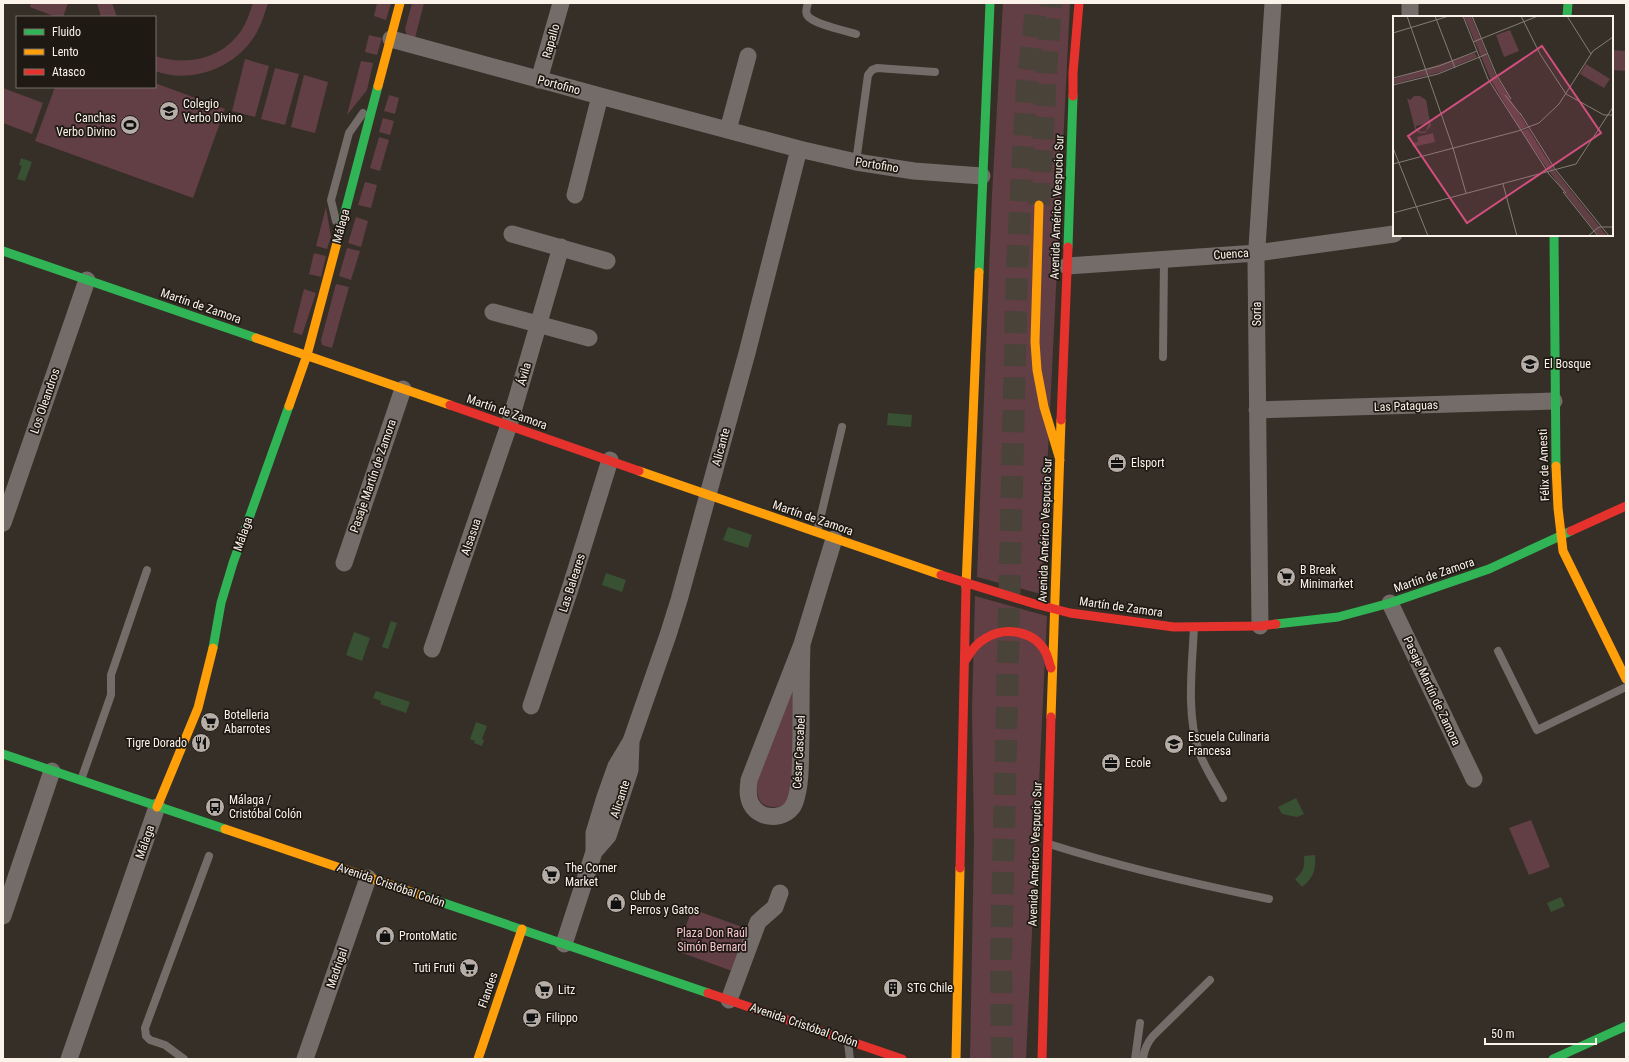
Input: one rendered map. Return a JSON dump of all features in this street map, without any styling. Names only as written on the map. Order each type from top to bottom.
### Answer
[{"type":"main road","name":"Málaga","points":[[157,806],[198,708],[209,666],[221,603],[229,577],[307,355],[400,3]]},
{"type":"main road","points":[[956,1059],[966,583],[990,3]]},
{"type":"main road","name":"Avenida Américo Vespucio Sur","points":[[1042,1059],[1054,609],[1073,73],[1079,3]]},
{"type":"main road","points":[[1567,16],[1568,3]]},
{"type":"main road","points":[[1039,205],[1035,342],[1037,370],[1044,407],[1060,460]]},
{"type":"main road","name":"Félix de Amesti","points":[[1554,236],[1554,401],[1556,480],[1560,537],[1563,551],[1626,679]]},
{"type":"main road","name":"Martín de Zamora","points":[[3,251],[966,583],[1054,609],[1174,627],[1260,626],[1338,617],[1445,586],[1489,569],[1626,506]]},
{"type":"main road","points":[[965,661],[972,648],[988,636],[1007,631],[1019,633],[1035,640],[1048,656],[1052,675]]},
{"type":"main road","name":"Avenida Cristóbal Colón","points":[[3,754],[902,1059]]},
{"type":"main road","name":"Flandes","points":[[478,1059],[522,929]]},
{"type":"main road","points":[[1553,1059],[1626,1026]]},
{"type":"street","name":"Rapallo","points":[[539,80],[561,3]]},
{"type":"street","name":"Soria","points":[[1260,626],[1257,410],[1257,253],[1273,3]]},
{"type":"street","points":[[1410,3],[1410,16]]},
{"type":"street","name":"Portofino","points":[[391,39],[799,149],[856,162],[914,171],[982,176]]},
{"type":"street","points":[[728,130],[748,56]]},
{"type":"street","points":[[575,195],[600,96]]},
{"type":"street","name":"Alicante","points":[[564,944],[594,852],[608,836],[630,770],[631,741],[668,635],[709,494],[799,149]]},
{"type":"street","points":[[512,234],[607,261]]},
{"type":"street","name":"Cuenca","points":[[1067,266],[1257,253],[1393,234]]},
{"type":"street","name":"Ávila","points":[[509,425],[561,248]]},
{"type":"street","name":"Los Oleandros","points":[[3,522],[87,280]]},
{"type":"street","points":[[493,312],[589,338]]},
{"type":"street","name":"Pasaje Martín de Zamora","points":[[344,563],[403,389]]},
{"type":"street","name":"Las Pataguas","points":[[1257,410],[1554,401]]},
{"type":"street","name":"Alsasua","points":[[432,649],[509,425]]},
{"type":"street","name":"Las Baleares","points":[[531,706],[572,585],[610,460]]},
{"type":"street","name":"César Cascabel","points":[[802,644],[800,764],[798,788],[792,809],[786,814],[776,817],[766,816],[758,812],[752,805],[748,790],[749,780],[802,644],[834,538]]},
{"type":"street","name":"Pasaje Martín de Zamora","points":[[1390,603],[1474,779]]},
{"type":"street","points":[[3,916],[52,771]]},
{"type":"street","name":"Málaga","points":[[69,1059],[157,806]]},
{"type":"street","name":"Madrigal","points":[[305,1059],[368,878]]},
{"type":"street","points":[[729,1000],[758,922],[775,907],[780,892]]},
{"type":"lane","points":[[808,3],[807,15],[813,21],[856,34]]},
{"type":"lane","points":[[856,162],[868,75],[872,70],[877,68],[935,72]]},
{"type":"lane","points":[[339,234],[331,200],[349,133],[374,99]]},
{"type":"lane","points":[[1163,357],[1164,259]]},
{"type":"lane","points":[[817,532],[842,427]]},
{"type":"lane","points":[[81,780],[111,695],[111,675],[147,570]]},
{"type":"lane","points":[[1194,626],[1191,711],[1194,732],[1199,752],[1223,798]]},
{"type":"lane","points":[[1498,651],[1537,730],[1626,687]]},
{"type":"lane","points":[[1048,843],[1078,853],[1179,880],[1269,899]]},
{"type":"lane","points":[[184,1059],[165,1045],[150,1040],[146,1036],[145,1028],[209,856]]},
{"type":"lane","points":[[1143,1059],[1147,1043],[1210,980]]},
{"type":"lane","points":[[1135,1059],[1140,1023]]},
{"type":"lane","points":[[848,1040],[850,1059]]},
{"type":"green space","points":[[31,3],[68,3],[63,16],[53,16],[30,7]]},
{"type":"green space","points":[[97,3],[112,3],[117,16],[101,16]]},
{"type":"green space","points":[[253,3],[268,3],[257,32],[249,44],[238,55],[226,63],[213,70],[184,76],[169,75],[156,71],[156,56],[168,59],[193,60],[217,52],[227,46],[236,37],[248,18]]},
{"type":"green space","points":[[377,3],[391,3],[386,20],[374,16]]},
{"type":"green space","points":[[412,3],[424,3],[415,38],[407,36],[405,29]]},
{"type":"green space","points":[[1003,3],[1070,3],[1041,594],[977,577],[992,195]]},
{"type":"green space","points":[[369,35],[382,38],[377,55],[365,52]]},
{"type":"green space","points":[[1613,50],[1626,51],[1626,71],[1613,70]]},
{"type":"green space","points":[[245,59],[269,66],[255,117],[232,111]]},
{"type":"green space","points":[[361,61],[373,63],[367,90],[347,115]]},
{"type":"green space","points":[[275,68],[299,74],[285,125],[261,119]]},
{"type":"green space","points":[[304,75],[328,82],[315,133],[291,127]]},
{"type":"green space","name":"Canchas Verbo Divino","points":[[156,83],[225,109],[193,198],[35,141],[55,88],[156,88]]},
{"type":"green space","points":[[3,88],[43,103],[32,134],[3,123]]},
{"type":"green space","points":[[389,95],[399,98],[395,114],[384,111]]},
{"type":"green space","points":[[383,118],[394,121],[390,135],[379,132]]},
{"type":"green space","points":[[379,137],[389,140],[380,171],[370,168]]},
{"type":"green space","points":[[365,182],[377,185],[371,208],[358,205]]},
{"type":"green space","points":[[326,207],[331,237],[327,249],[316,246]]},
{"type":"green space","points":[[356,217],[368,221],[361,247],[348,243]]},
{"type":"green space","points":[[347,248],[360,251],[351,280],[339,276]]},
{"type":"green space","points":[[314,253],[326,256],[321,277],[309,274]]},
{"type":"green space","points":[[336,284],[349,287],[332,348],[322,345],[321,340]]},
{"type":"green space","points":[[304,289],[316,293],[302,335],[293,332]]},
{"type":"green space","points":[[975,596],[1047,616],[1026,1059],[970,1059],[974,840],[972,710]]},
{"type":"green space","points":[[794,679],[793,785],[790,797],[784,806],[770,807],[765,805],[759,799],[757,793],[757,780]]},
{"type":"green space","points":[[1531,820],[1550,867],[1529,875],[1509,828]]},
{"type":"green space","name":"Plaza Don Raúl Simón Bernard","points":[[692,909],[748,929],[732,971],[677,951]]},
{"type":"shaded area","points":[[21,158],[32,162],[25,181],[17,179],[22,166],[19,165]]},
{"type":"shaded area","points":[[888,413],[912,415],[911,427],[887,425]]},
{"type":"shaded area","points":[[728,527],[752,535],[748,548],[723,540]]},
{"type":"shaded area","points":[[606,573],[626,580],[622,592],[602,585]]},
{"type":"shaded area","points":[[391,621],[397,623],[388,649],[382,647]]},
{"type":"shaded area","points":[[354,632],[370,638],[362,661],[346,655]]},
{"type":"shaded area","points":[[376,691],[410,702],[406,713],[380,704],[381,701],[373,698]]},
{"type":"shaded area","points":[[476,722],[487,726],[482,739],[484,740],[482,746],[474,743],[475,741],[470,739]]},
{"type":"shaded area","points":[[1296,798],[1304,814],[1297,817],[1282,814],[1278,807]]},
{"type":"shaded area","points":[[1315,855],[1315,865],[1312,876],[1302,887],[1295,879],[1303,869],[1304,856]]},
{"type":"shaded area","points":[[1561,897],[1565,906],[1551,912],[1547,903]]},
{"type":"tunnel","points":[[1002,1059],[1001,958],[1017,267],[1027,85],[1037,3]]},
{"type":"tunnel","points":[[1039,205],[1051,3]]},
{"type":"traffic: fast","points":[[979,272],[990,3]]},
{"type":"traffic: fast","points":[[1567,16],[1568,3]]},
{"type":"traffic: fast","points":[[339,235],[378,86]]},
{"type":"traffic: fast","points":[[1068,247],[1073,96]]},
{"type":"traffic: fast","points":[[1554,236],[1556,466]]},
{"type":"traffic: fast","points":[[3,251],[256,338]]},
{"type":"traffic: fast","points":[[213,648],[221,603],[233,563],[289,406]]},
{"type":"traffic: fast","points":[[1276,624],[1338,617],[1390,603],[1489,569],[1571,531]]},
{"type":"traffic: fast","points":[[3,754],[225,829]]},
{"type":"traffic: fast","points":[[423,896],[708,993]]},
{"type":"traffic: fast","points":[[1553,1059],[1626,1026]]},
{"type":"traffic: slow","points":[[378,86],[400,3]]},
{"type":"traffic: slow","points":[[1039,205],[1035,342],[1037,370],[1044,407],[1060,460]]},
{"type":"traffic: slow","points":[[289,406],[307,355],[339,235]]},
{"type":"traffic: slow","points":[[966,587],[979,272]]},
{"type":"traffic: slow","points":[[256,338],[450,405]]},
{"type":"traffic: slow","points":[[1051,717],[1061,420]]},
{"type":"traffic: slow","points":[[1556,466],[1558,508],[1563,551],[1626,679]]},
{"type":"traffic: slow","points":[[639,471],[941,575]]},
{"type":"traffic: slow","points":[[157,807],[198,708],[213,648]]},
{"type":"traffic: slow","points":[[225,829],[423,896]]},
{"type":"traffic: slow","points":[[956,1059],[960,868]]},
{"type":"traffic: slow","points":[[478,1059],[522,929]]},
{"type":"traffic: jam","points":[[1073,96],[1073,73],[1079,3]]},
{"type":"traffic: jam","points":[[1061,420],[1068,247]]},
{"type":"traffic: jam","points":[[450,405],[639,471]]},
{"type":"traffic: jam","points":[[1571,531],[1626,506]]},
{"type":"traffic: jam","points":[[941,575],[1035,604],[1070,613],[1174,627],[1260,626],[1276,624]]},
{"type":"traffic: jam","points":[[960,868],[966,587]]},
{"type":"traffic: jam","points":[[965,661],[982,640],[994,634],[1011,632],[1027,635],[1035,640],[1046,653],[1051,668]]},
{"type":"traffic: jam","points":[[1042,1059],[1051,717]]},
{"type":"traffic: jam","points":[[708,993],[902,1059]]},
{"type":"place","name":"Colegio Verbo Divino","points":[[169,111]]},
{"type":"place","name":"Canchas Verbo Divino","points":[[130,125]]},
{"type":"place","name":"El Bosque","points":[[1530,364]]},
{"type":"place","name":"Elsport","points":[[1117,463]]},
{"type":"place","name":"B Break Minimarket","points":[[1286,577]]},
{"type":"place","name":"Botelleria Abarrotes","points":[[210,722]]},
{"type":"place","name":"Tigre Dorado","points":[[201,743]]},
{"type":"place","name":"Escuela Culinaria Francesa","points":[[1174,744]]},
{"type":"place","name":"Ecole","points":[[1111,763]]},
{"type":"place","name":"Málaga / Cristóbal Colón","points":[[215,807]]},
{"type":"place","name":"The Corner Market","points":[[551,875]]},
{"type":"place","name":"Club de Perros y Gatos","points":[[616,903]]},
{"type":"place","name":"ProntoMatic","points":[[385,936]]},
{"type":"place","name":"Tuti Fruti","points":[[469,968]]},
{"type":"place","name":"STG Chile","points":[[893,988]]},
{"type":"place","name":"Litz","points":[[544,990]]},
{"type":"place","name":"Filippo","points":[[532,1018]]}]
